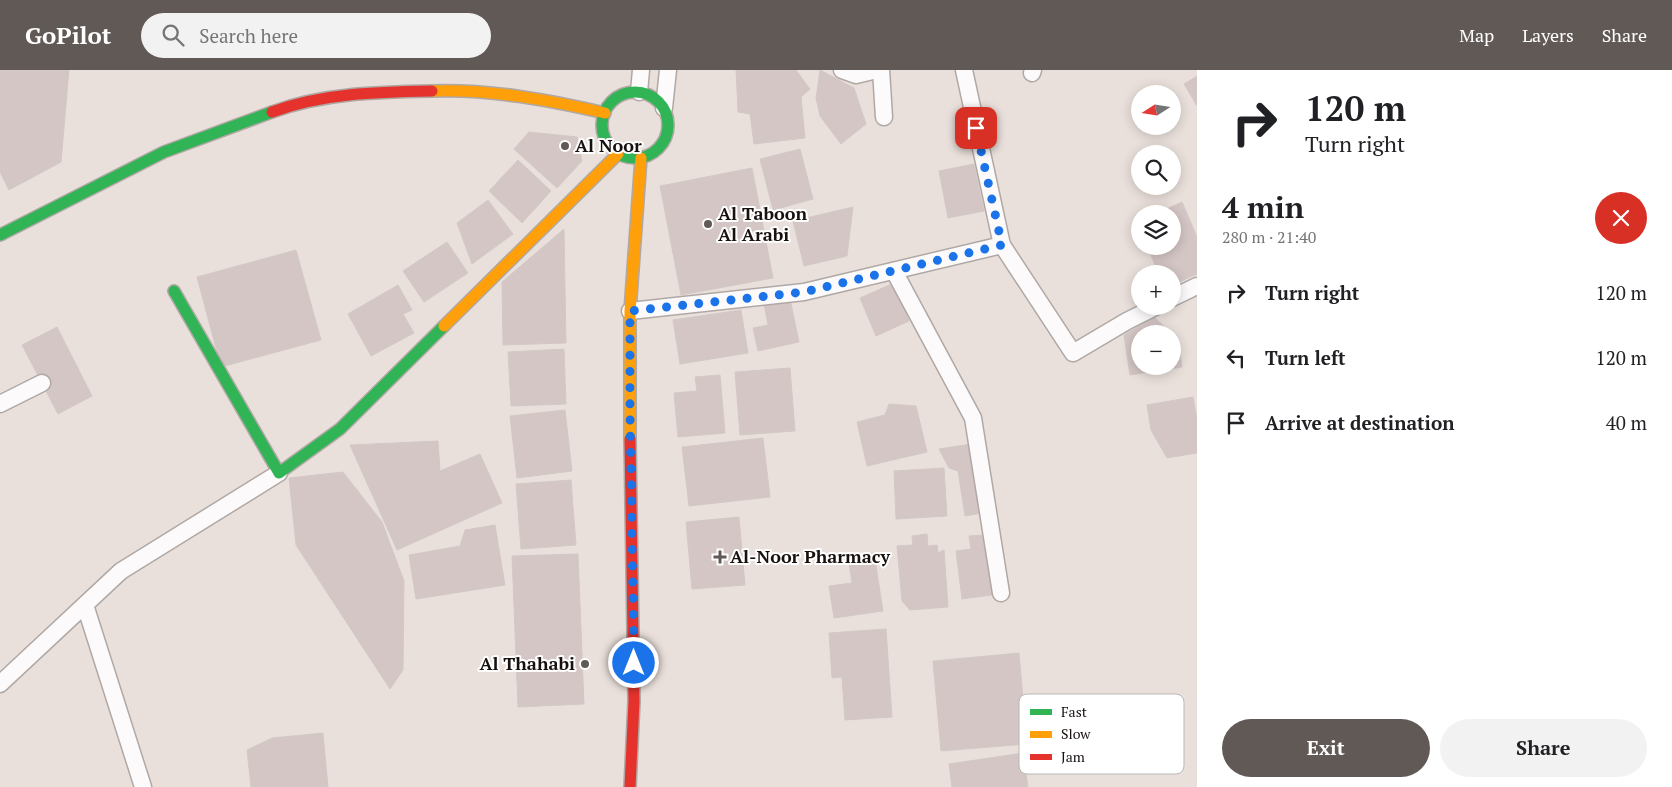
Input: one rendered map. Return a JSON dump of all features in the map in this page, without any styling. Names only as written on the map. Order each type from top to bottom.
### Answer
[{"type":"street","points":[[639,92],[641,70]]},
{"type":"street","points":[[664,108],[656,99],[639,92],[620,96],[611,103],[604,113],[602,124],[604,135],[609,145],[618,154],[629,158],[641,158],[655,152],[663,144],[668,122],[664,108],[668,70]]},
{"type":"street","points":[[842,70],[856,75],[877,70]]},
{"type":"street","points":[[881,70],[884,117]]},
{"type":"street","points":[[964,70],[1002,245],[1074,353],[1139,315]]},
{"type":"street","points":[[0,235],[164,152],[293,104],[356,93],[458,90],[556,102],[604,113]]},
{"type":"street","points":[[0,684],[121,571],[279,472],[340,429],[618,154]]},
{"type":"street","points":[[630,787],[634,701],[630,311],[641,158]]},
{"type":"street","points":[[630,311],[804,292],[1002,245]]},
{"type":"street","points":[[894,271],[973,418],[1001,593]]},
{"type":"street","points":[[1181,294],[1197,286]]},
{"type":"street","points":[[174,291],[279,472]]},
{"type":"street","points":[[0,404],[42,383]]},
{"type":"street","points":[[85,605],[143,787]]},
{"type":"building","points":[[0,70],[69,70],[61,162],[9,190],[0,172]]},
{"type":"building","points":[[736,70],[796,70],[810,89],[801,97],[805,138],[754,144],[750,114],[738,112]]},
{"type":"building","points":[[820,70],[854,88],[866,124],[841,144],[820,116],[816,98]]},
{"type":"building","points":[[1197,76],[1197,106],[1184,84]]},
{"type":"building","points":[[529,132],[577,137],[582,161],[557,188],[514,149]]},
{"type":"building","points":[[800,149],[813,199],[773,210],[760,159]]},
{"type":"building","points":[[518,160],[551,191],[522,223],[489,191]]},
{"type":"building","points":[[974,164],[984,211],[948,218],[939,171]]},
{"type":"building","points":[[752,168],[773,278],[681,295],[660,186]]},
{"type":"building","points":[[488,200],[513,234],[472,264],[457,223]]},
{"type":"building","points":[[1182,202],[1197,237],[1197,274],[1181,281],[1181,265],[1155,265],[1151,255],[1181,255],[1181,205],[1176,205]]},
{"type":"building","points":[[853,207],[847,256],[804,266],[793,221]]},
{"type":"building","points":[[564,229],[566,343],[503,345],[502,282]]},
{"type":"building","points":[[447,242],[468,273],[424,302],[403,271]]},
{"type":"building","points":[[296,250],[321,340],[221,367],[197,277]]},
{"type":"building","points":[[894,283],[909,321],[876,336],[860,298]]},
{"type":"building","points":[[398,285],[412,310],[403,314],[414,333],[371,356],[348,314]]},
{"type":"building","points":[[790,299],[799,342],[758,351],[753,328],[768,325],[764,304]]},
{"type":"building","points":[[741,310],[748,353],[680,364],[673,320]]},
{"type":"building","points":[[1154,317],[1162,325],[1141,325]]},
{"type":"building","points":[[57,327],[92,396],[58,414],[22,345]]},
{"type":"building","points":[[1131,331],[1131,375],[1130,375],[1124,335]]},
{"type":"building","points":[[564,349],[566,404],[511,406],[508,352]]},
{"type":"building","points":[[790,368],[795,431],[740,435],[735,372]]},
{"type":"building","points":[[720,375],[725,433],[678,437],[674,393],[697,391],[695,377]]},
{"type":"building","points":[[1193,397],[1197,419],[1197,453],[1167,458],[1151,430],[1147,405]]},
{"type":"building","points":[[889,404],[916,406],[927,452],[867,466],[857,422],[885,415]]},
{"type":"building","points":[[565,410],[572,471],[517,478],[510,416]]},
{"type":"building","points":[[763,438],[770,497],[689,506],[682,447]]},
{"type":"building","points":[[438,441],[440,471],[480,454],[502,503],[397,550],[350,445]]},
{"type":"building","points":[[971,444],[982,513],[965,516],[958,471],[949,468],[939,449]]},
{"type":"building","points":[[944,468],[947,516],[896,519],[894,471]]},
{"type":"building","points":[[343,472],[382,522],[404,581],[403,670],[390,689],[296,545],[289,478]]},
{"type":"building","points":[[571,480],[576,545],[521,549],[516,484]]},
{"type":"building","points":[[739,517],[745,585],[692,589],[686,522]]},
{"type":"building","points":[[495,525],[505,585],[416,599],[409,555],[460,546],[465,530]]},
{"type":"building","points":[[927,534],[928,546],[937,545],[938,553],[944,550],[948,607],[910,610],[902,601],[897,546],[913,545],[912,536]]},
{"type":"building","points":[[983,535],[984,548],[993,547],[999,594],[962,599],[956,551],[971,549],[969,536]]},
{"type":"building","points":[[874,553],[883,611],[834,618],[829,586],[852,583],[848,557]]},
{"type":"building","points":[[578,554],[584,704],[518,707],[512,556]]},
{"type":"building","points":[[886,629],[892,717],[845,720],[842,677],[832,678],[829,633]]},
{"type":"building","points":[[1019,653],[1023,694],[1019,694],[1019,745],[941,751],[933,661]]},
{"type":"building","points":[[323,733],[328,787],[251,787],[247,750],[272,738]]},
{"type":"building","points":[[1019,754],[1019,774],[1026,774],[1028,787],[952,787],[949,764]]},
{"type":"traffic: fast","points":[[635,92],[648,95],[658,102],[665,112],[668,125],[665,138],[658,148],[648,155],[635,158],[622,155],[612,148],[605,138],[602,125],[605,112],[612,102],[622,95],[635,92]]},
{"type":"traffic: fast","points":[[0,235],[164,152],[272,112]]},
{"type":"traffic: fast","points":[[174,291],[279,473],[340,429],[444,326]]},
{"type":"traffic: slow","points":[[432,91],[476,92],[519,96],[605,113]]},
{"type":"traffic: slow","points":[[444,326],[618,154]]},
{"type":"traffic: slow","points":[[630,439],[630,311],[641,158]]},
{"type":"traffic: jam","points":[[272,112],[331,97],[371,93],[432,91]]},
{"type":"traffic: jam","points":[[630,439],[634,701],[630,787]]},
{"type":"place","name":"Al Noor","points":[[565,146]]},
{"type":"place","name":"Al Taboon Al Arabi","points":[[708,224]]},
{"type":"place","name":"Al-Noor Pharmacy","points":[[720,557]]},
{"type":"place","name":"Al Thahabi","points":[[585,664]]},
{"type":"route","points":[[634,663],[630,311],[804,292],[1002,245],[976,128]]}]
